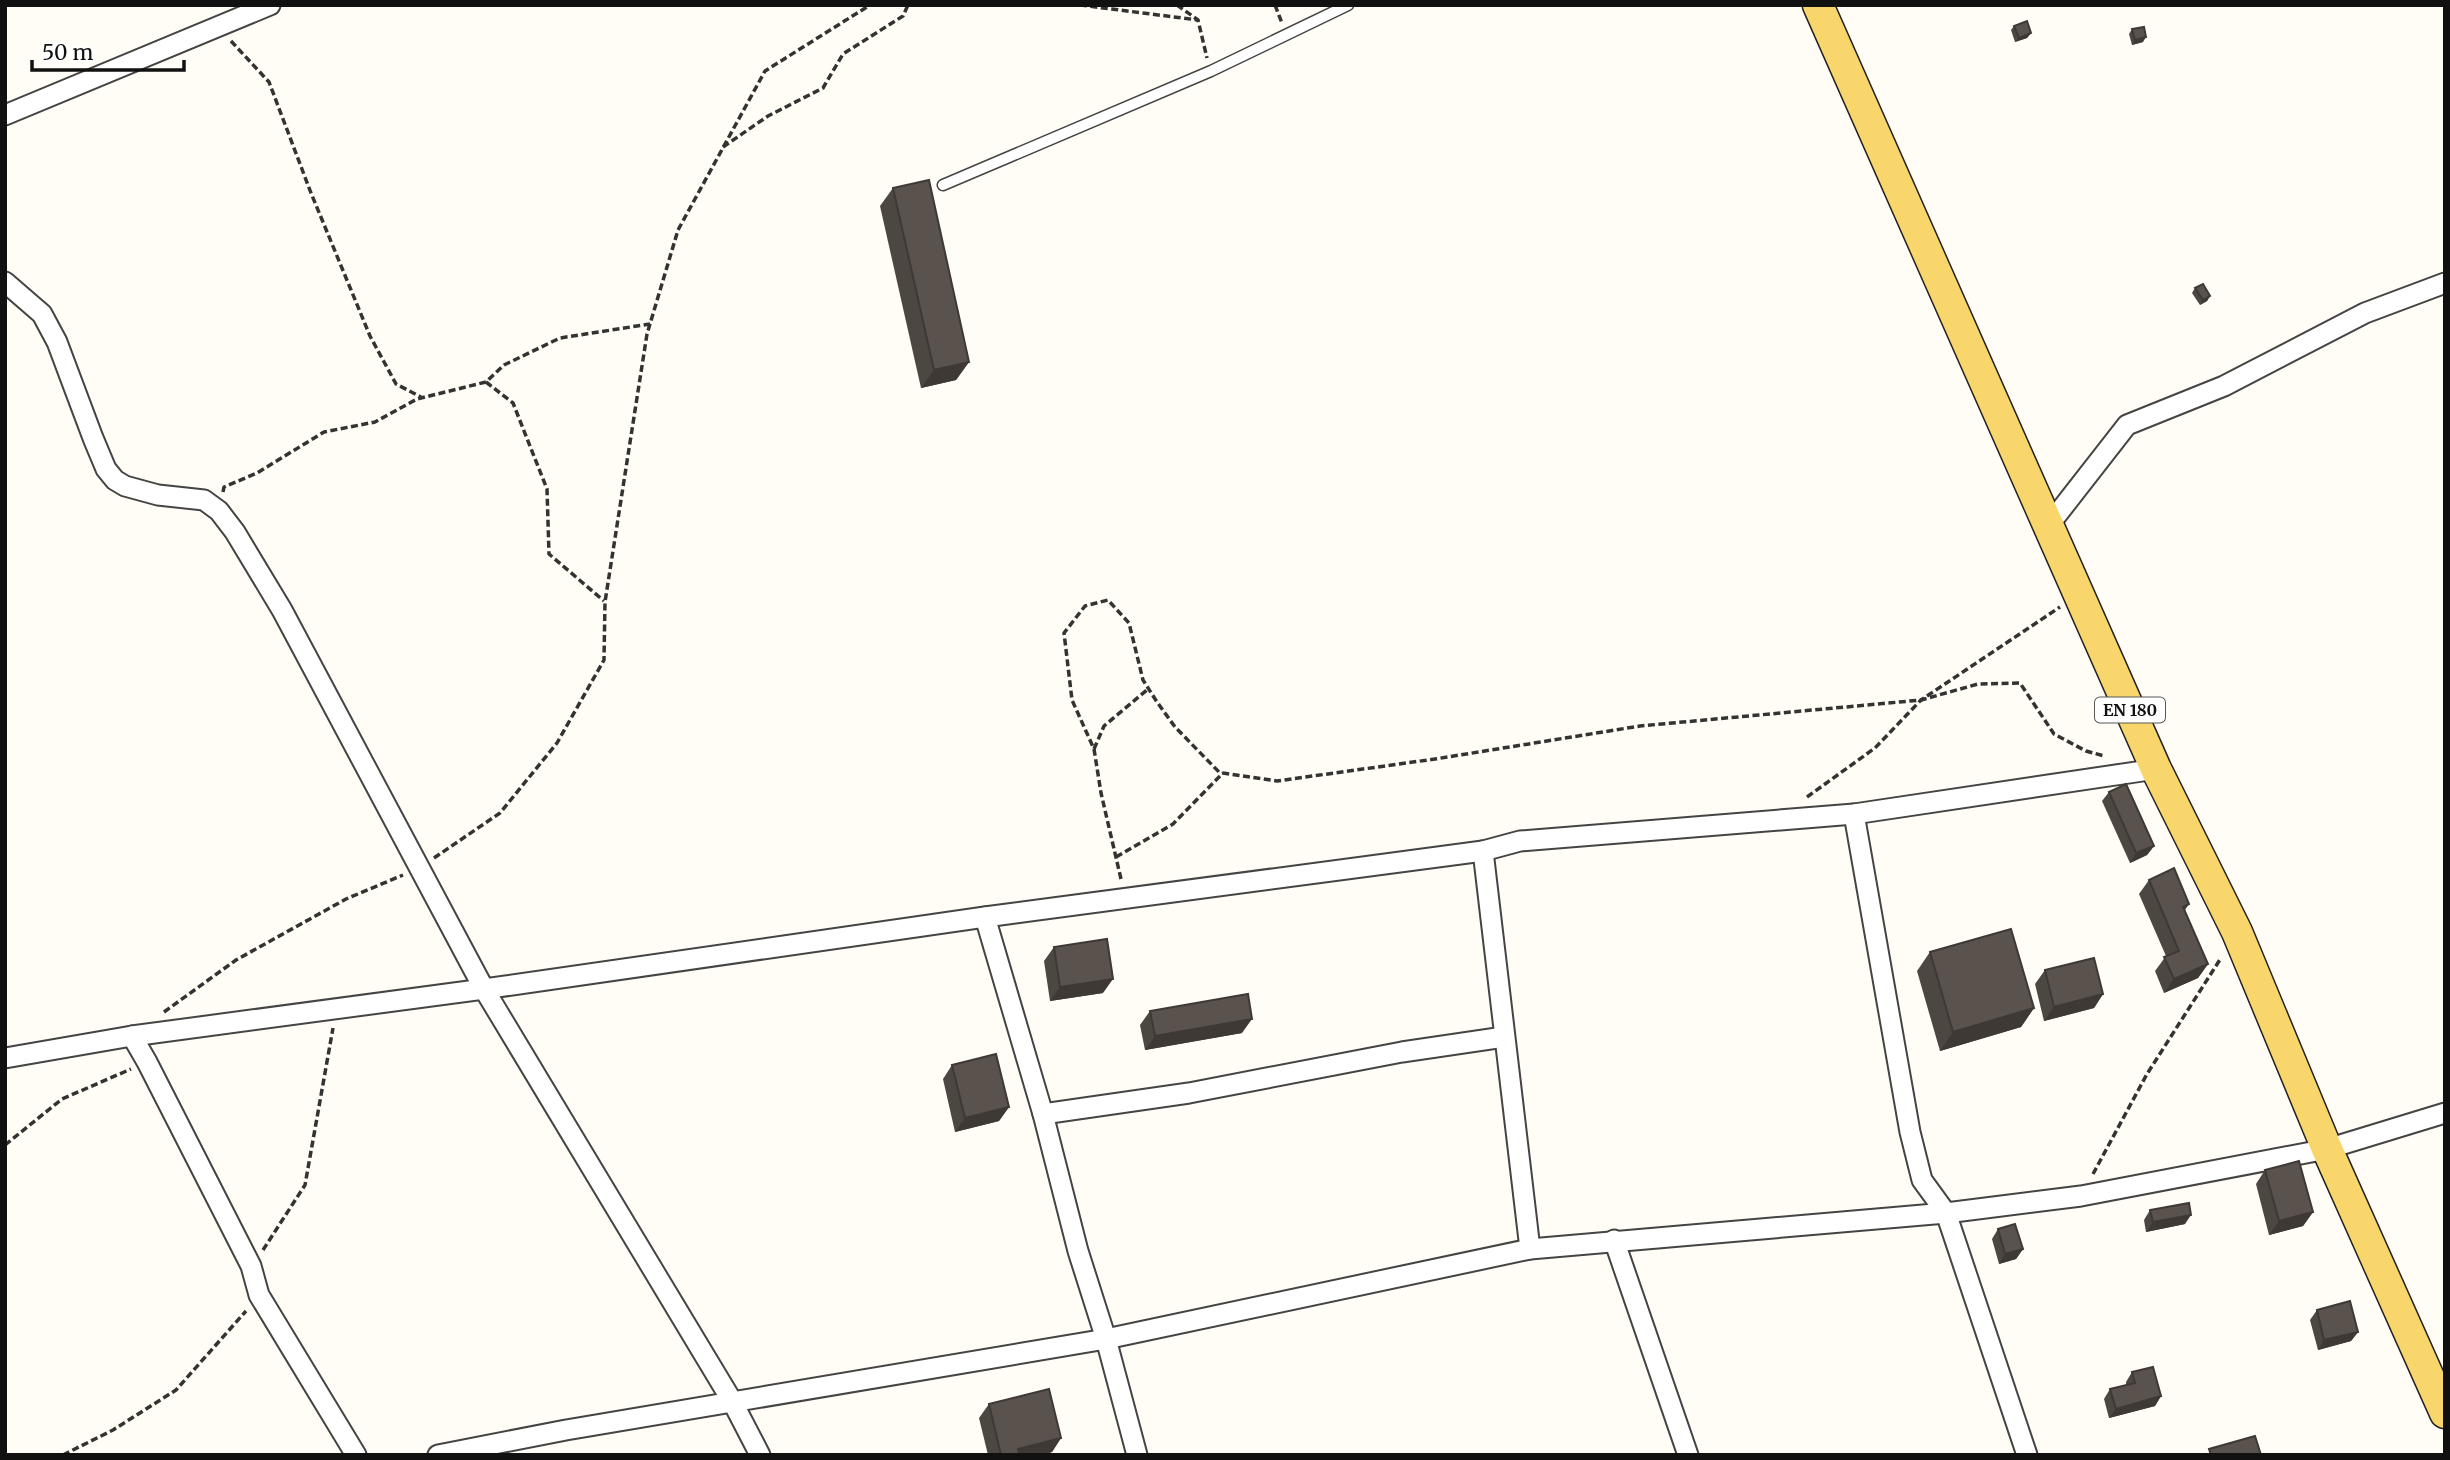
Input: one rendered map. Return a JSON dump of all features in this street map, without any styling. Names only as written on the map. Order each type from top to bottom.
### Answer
[{"type":"main road","name":"EN 180","points":[[1818,5],[2156,769],[2237,932],[2327,1149],[2445,1413]]},
{"type":"street","points":[[5,115],[270,5]]},
{"type":"street","points":[[5,282],[42,314],[57,342],[106,469],[115,480],[125,486],[158,495],[204,500],[219,511],[235,532],[282,610],[484,989],[732,1401],[760,1455]]},
{"type":"street","points":[[2049,525],[2127,425],[2224,386],[2365,313],[2445,283]]},
{"type":"street","points":[[5,1058],[132,1036],[985,917],[1483,851],[1520,841],[1854,814],[2156,769]]},
{"type":"street","points":[[1854,814],[1910,1132],[1922,1180],[1946,1213],[2027,1455]]},
{"type":"street","points":[[1483,851],[1530,1249]]},
{"type":"street","points":[[985,917],[1043,1114],[1078,1251],[1106,1339],[1137,1455]]},
{"type":"street","points":[[132,1036],[251,1266],[259,1295],[356,1455]]},
{"type":"street","points":[[1043,1114],[1176,1095],[1388,1055],[1504,1037]]},
{"type":"street","points":[[438,1455],[732,1401],[1106,1339],[1530,1249],[1946,1213],[2081,1196],[2327,1149],[2445,1113]]},
{"type":"street","points":[[1614,1240],[1688,1455]]},
{"type":"lane","points":[[943,185],[1210,71],[1348,5]]},
{"type":"path","points":[[163,1013],[236,960],[346,899],[418,869],[500,813],[557,743],[604,660],[605,602],[650,324],[678,230],[765,71],[870,5]]},
{"type":"path","points":[[722,147],[768,116],[823,88],[843,54],[904,16],[908,5]]},
{"type":"path","points":[[1080,5],[1198,20]]},
{"type":"path","points":[[1177,5],[1198,20],[1210,71]]},
{"type":"path","points":[[218,27],[270,82],[311,193],[370,336],[396,384],[423,398]]},
{"type":"path","points":[[219,511],[223,487],[257,473],[324,432],[375,422],[423,398],[486,382],[505,365],[560,338],[650,324]]},
{"type":"path","points":[[486,382],[513,404],[547,489],[550,554],[605,602]]},
{"type":"path","points":[[1774,821],[1875,748],[1921,700],[2079,593]]},
{"type":"path","points":[[1126,898],[1101,793],[1094,749],[1072,700],[1064,633],[1085,606],[1108,600],[1129,623],[1143,680],[1148,689],[1175,727],[1223,773],[1277,781],[1640,726],[1921,700],[1978,684],[2020,683],[2054,734],[2085,751],[2109,757]]},
{"type":"path","points":[[1094,749],[1104,726],[1148,689]]},
{"type":"path","points":[[1116,857],[1173,824],[1223,773]]},
{"type":"path","points":[[2081,1196],[2147,1074],[2237,932]]},
{"type":"path","points":[[251,1266],[305,1185],[336,1009]]},
{"type":"path","points":[[5,1145],[62,1099],[147,1062]]},
{"type":"path","points":[[63,1455],[113,1430],[176,1390],[259,1295]]},
{"type":"building","points":[[2027,21],[2031,33],[2019,38],[2014,26]]},
{"type":"building","points":[[2144,27],[2146,37],[2135,40],[2132,29]]},
{"type":"building","points":[[929,180],[969,362],[934,370],[893,188]]},
{"type":"building","points":[[2203,284],[2210,296],[2203,300],[2195,288]]},
{"type":"building","points":[[2126,784],[2154,846],[2136,853],[2109,792]]},
{"type":"building","points":[[2174,868],[2189,904],[2183,907],[2208,964],[2174,979],[2164,957],[2179,951],[2149,880]]},
{"type":"building","points":[[2011,929],[2034,1008],[1953,1032],[1930,952]]},
{"type":"building","points":[[1107,939],[1113,979],[1060,987],[1054,947]]},
{"type":"building","points":[[2094,958],[2103,994],[2054,1007],[2045,970]]},
{"type":"building","points":[[1248,994],[1252,1019],[1155,1036],[1150,1011]]},
{"type":"building","points":[[996,1054],[1009,1107],[965,1118],[952,1065]]},
{"type":"building","points":[[2299,1161],[2313,1212],[2279,1221],[2265,1170]]},
{"type":"building","points":[[2189,1203],[2191,1215],[2153,1222],[2150,1210]]},
{"type":"building","points":[[2015,1224],[2023,1249],[2005,1254],[1998,1229]]},
{"type":"building","points":[[2350,1301],[2358,1332],[2324,1340],[2317,1310]]},
{"type":"building","points":[[2153,1367],[2161,1396],[2116,1409],[2110,1389],[2135,1383],[2132,1372]]},
{"type":"building","points":[[1049,1389],[1061,1438],[1018,1449],[1020,1455],[1001,1455],[989,1404]]},
{"type":"building","points":[[2255,1436],[2261,1455],[2211,1455],[2209,1449]]}]
